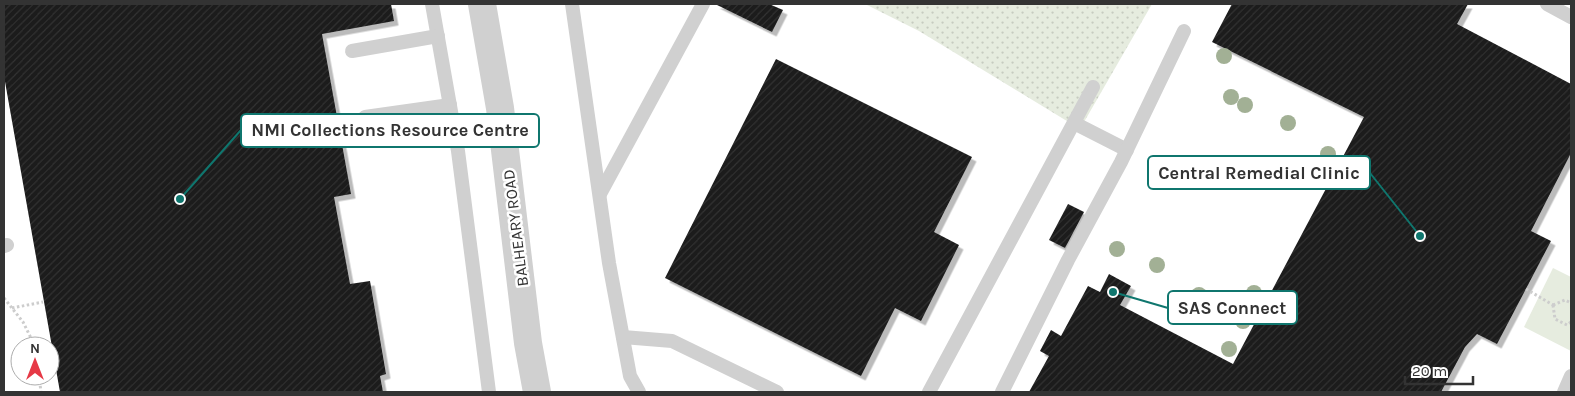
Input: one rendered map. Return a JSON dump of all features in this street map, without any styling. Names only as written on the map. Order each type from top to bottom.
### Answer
[{"type":"street","name":"BALHEARY ROAD","points":[[482,4],[500,108],[528,343],[538,392]]},
{"type":"lane","points":[[432,4],[458,151],[489,392]]},
{"type":"lane","points":[[572,4],[609,263],[630,376],[639,392]]},
{"type":"lane","points":[[600,194],[703,4]]},
{"type":"lane","points":[[1547,4],[1571,17]]},
{"type":"lane","points":[[1002,392],[1068,260],[1127,150],[1184,31]]},
{"type":"lane","points":[[352,51],[438,36]]},
{"type":"lane","points":[[929,392],[1092,87]]},
{"type":"lane","points":[[365,117],[450,104]]},
{"type":"lane","points":[[1074,123],[1127,150]]},
{"type":"lane","points":[[623,337],[672,340],[777,392]]},
{"type":"lane","points":[[1564,392],[1571,376]]},
{"type":"path","points":[[1526,289],[1553,305]]},
{"type":"path","points":[[4,298],[23,322],[30,336]]},
{"type":"path","points":[[1553,305],[1565,300],[1571,303]]},
{"type":"path","points":[[12,308],[43,302]]},
{"type":"path","points":[[1553,305],[1555,319],[1567,325],[1571,322]]},
{"type":"shaded area","points":[[865,4],[1152,4],[1080,129],[919,31]]},
{"type":"shaded area","points":[[1553,268],[1571,277],[1571,351],[1524,327]]},
{"type":"building","points":[[4,4],[391,4],[394,21],[322,34],[351,194],[334,197],[350,284],[370,281],[386,374],[380,376],[383,392],[60,392],[60,336],[50,336],[4,76]]},
{"type":"building","points":[[715,4],[769,4],[783,10],[772,32]]},
{"type":"building","points":[[1232,4],[1468,4],[1457,24],[1571,84],[1571,153],[1531,231],[1551,241],[1497,344],[1477,334],[1465,347],[1441,392],[1029,392],[1049,356],[1040,351],[1051,330],[1061,336],[1088,286],[1100,292],[1109,274],[1131,286],[1120,305],[1233,364],[1364,117],[1212,42]]},
{"type":"building","points":[[776,59],[972,157],[934,232],[959,245],[921,321],[895,308],[861,376],[665,278]]},
{"type":"building","points":[[1068,204],[1084,212],[1065,248],[1049,240]]},
{"type":"place","name":"NMI Collections Resource Centre","points":[[180,199]]},
{"type":"place","name":"Central Remedial Clinic","points":[[1420,236]]},
{"type":"place","name":"SAS Connect","points":[[1113,292]]}]
